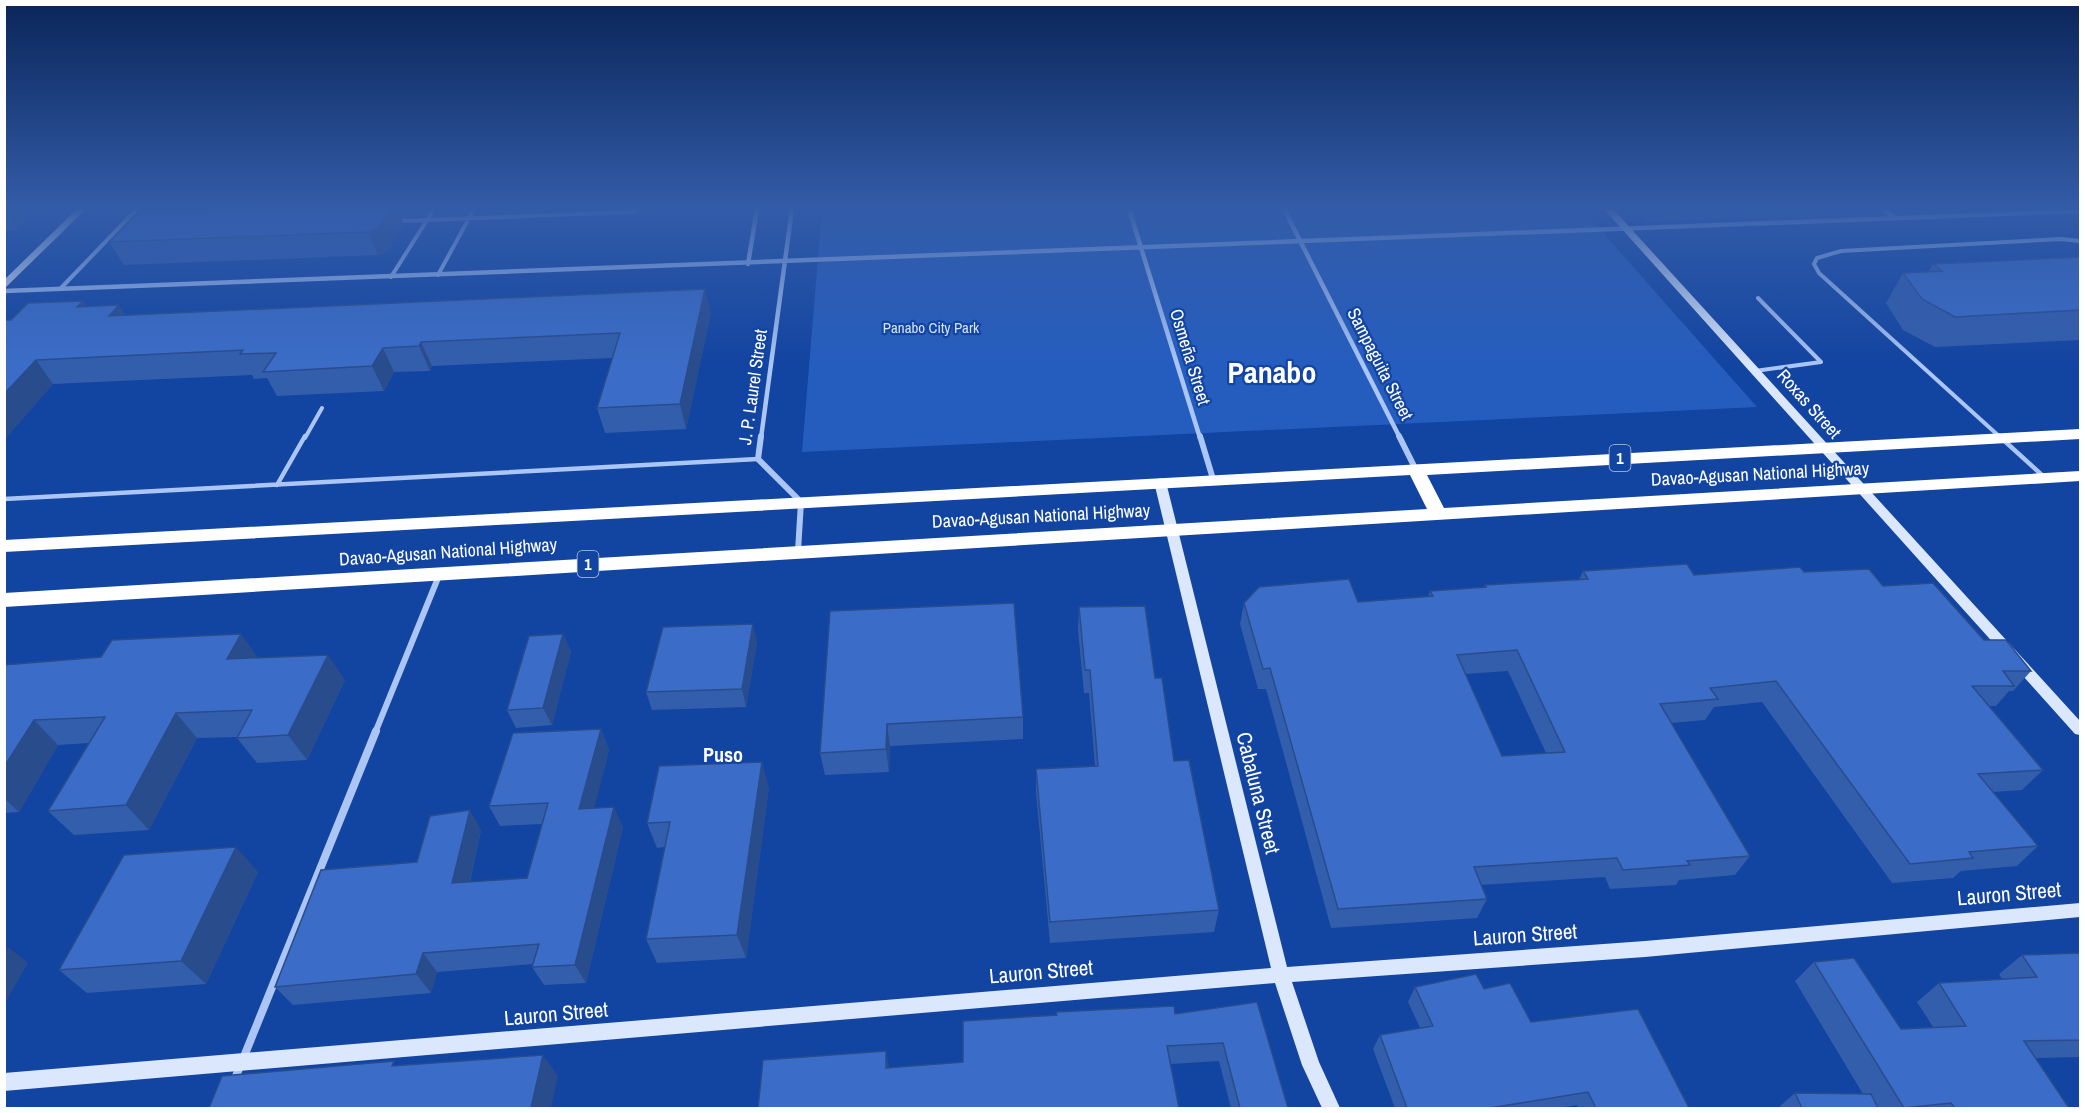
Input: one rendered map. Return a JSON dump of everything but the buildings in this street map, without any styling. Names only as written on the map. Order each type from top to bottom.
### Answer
[{"type":"highway","name":"Davao-Agusan National Highway","points":[[4,546],[801,501],[2080,434]]},
{"type":"highway","points":[[1415,468],[1438,514]]},
{"type":"highway","name":"Davao-Agusan National Highway","points":[[4,600],[2080,476]]},
{"type":"street","points":[[4,286],[29,261]]},
{"type":"street","points":[[4,291],[833,261]]},
{"type":"street","name":"Osmeña Street","points":[[1145,261],[1213,479]]},
{"type":"street","name":"Sampaguita Street","points":[[1311,261],[1415,468]]},
{"type":"street","name":"Roxas Street","points":[[1654,261],[2080,730]]},
{"type":"street","name":"J. P. Laurel Street","points":[[784,263],[758,459],[801,501]]},
{"type":"street","name":"Cabaluna Street","points":[[1160,482],[1281,975],[1311,1065],[1331,1108]]},
{"type":"street","points":[[798,551],[801,501]]},
{"type":"street","points":[[229,1090],[243,1063],[440,573]]},
{"type":"street","name":"Lauron Street","points":[[4,1082],[1281,975],[1645,949],[2080,910]]},
{"type":"lane","points":[[59,289],[87,261]]},
{"type":"lane","points":[[391,277],[401,261]]},
{"type":"lane","points":[[438,275],[446,261]]},
{"type":"lane","points":[[1816,261],[1814,264],[1819,273],[2046,478]]},
{"type":"lane","points":[[1755,371],[1821,362],[1758,298]]},
{"type":"lane","points":[[277,485],[322,408]]},
{"type":"lane","points":[[4,499],[758,459]]},
{"type":"green space","name":"Panabo City Park","points":[[818,261],[1628,261],[1757,407],[802,452]]},
{"type":"district","name":"Panabo","points":[[1272,373]]},
{"type":"district","name":"Puso","points":[[723,755]]}]
